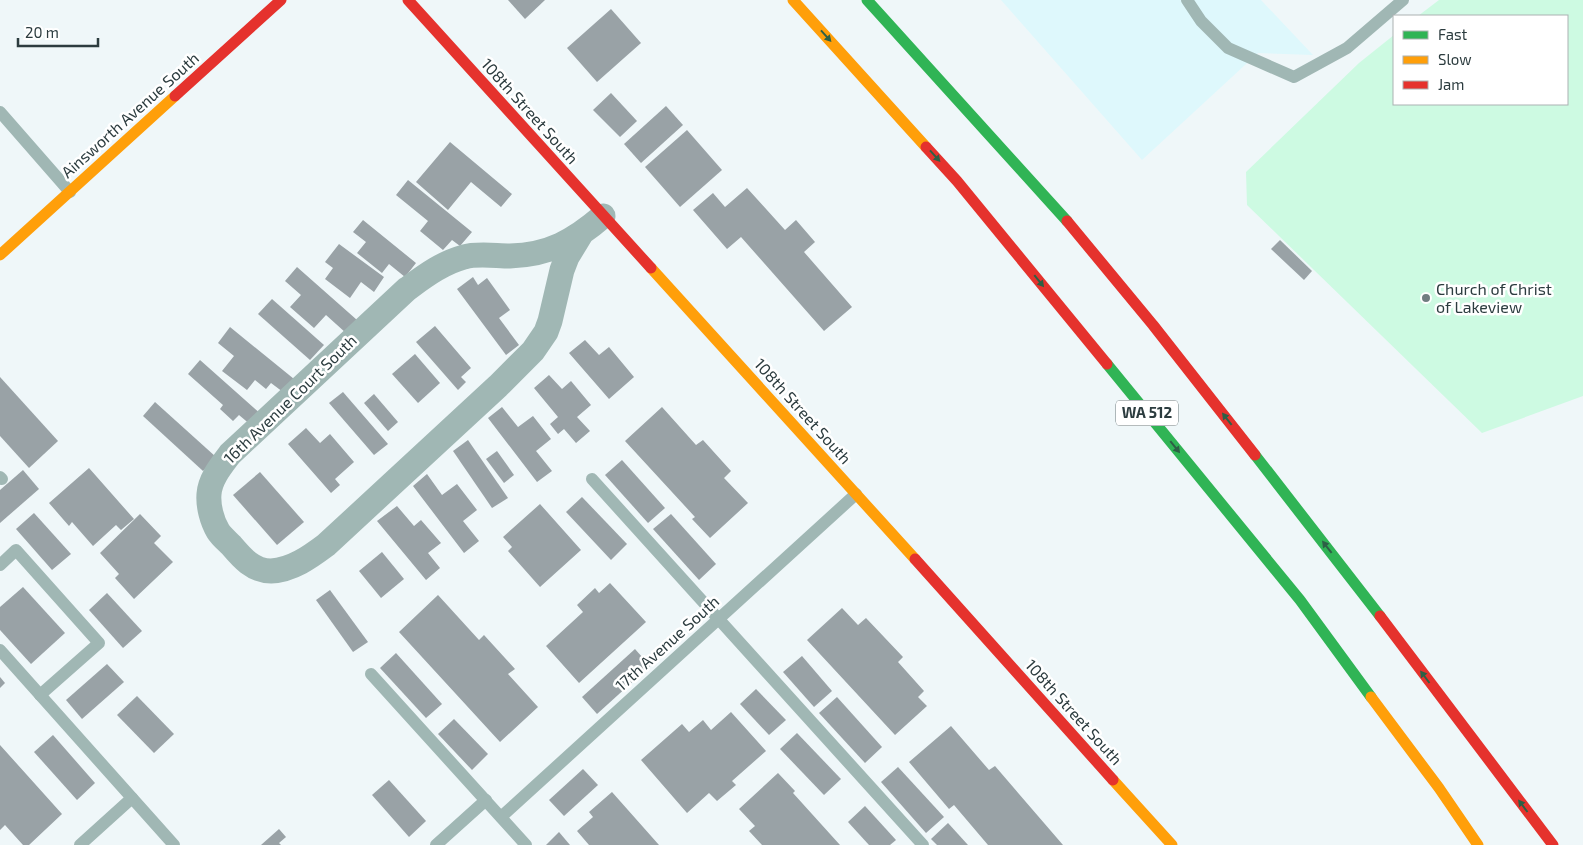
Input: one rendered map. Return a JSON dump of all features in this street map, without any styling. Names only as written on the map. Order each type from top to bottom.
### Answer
[{"type":"main road","name":"Ainsworth Avenue South","points":[[0,255],[281,0]]},
{"type":"main road","name":"108th Street South","points":[[408,0],[1172,845]]},
{"type":"main road","name":"WA 512","points":[[793,0],[957,181],[1300,600],[1439,788],[1478,845]]},
{"type":"main road","points":[[867,0],[1084,241],[1153,325],[1348,574],[1553,845]]},
{"type":"street","name":"16th Avenue Court South","points":[[581,234],[567,257],[562,270],[546,332],[532,351],[498,386],[326,545],[286,569],[270,571],[259,569],[246,562],[218,532],[210,510],[208,493],[216,473],[230,454],[407,289],[447,262],[466,256],[519,256],[558,246],[581,234],[603,216]]},
{"type":"lane","points":[[1187,0],[1201,21],[1228,48],[1294,77],[1347,48],[1403,0]]},
{"type":"lane","points":[[0,112],[70,192]]},
{"type":"lane","points":[[592,480],[923,845]]},
{"type":"lane","name":"17th Avenue South","points":[[501,817],[856,494]]},
{"type":"lane","points":[[0,565],[16,550],[98,642],[40,695]]},
{"type":"lane","points":[[0,650],[174,845]]},
{"type":"lane","points":[[371,674],[526,845]]},
{"type":"lane","points":[[80,845],[132,798]]},
{"type":"lane","points":[[436,845],[486,800]]},
{"type":"shaded area","points":[[1001,0],[1261,0],[1313,55],[1258,53],[1142,160]]},
{"type":"green space","name":"Church of Christ of Lakeview","points":[[1439,0],[1583,0],[1583,396],[1482,433],[1247,205],[1246,172],[1359,63],[1393,36],[1393,105],[1568,105],[1568,15],[1419,15]]},
{"type":"building","points":[[508,0],[545,0],[525,19]]},
{"type":"building","points":[[611,9],[641,43],[597,82],[567,48]]},
{"type":"building","points":[[611,93],[637,121],[620,137],[593,110]]},
{"type":"building","points":[[666,106],[683,125],[641,163],[624,144]]},
{"type":"building","points":[[687,130],[722,170],[680,207],[645,167]]},
{"type":"building","points":[[450,142],[512,194],[501,207],[471,182],[448,210],[416,182]]},
{"type":"building","points":[[408,180],[472,232],[460,246],[452,240],[443,250],[420,231],[428,221],[396,195]]},
{"type":"building","points":[[747,188],[785,230],[796,220],[815,242],[804,252],[852,307],[824,331],[741,237],[727,249],[693,210],[713,193],[725,207]]},
{"type":"building","points":[[363,220],[416,263],[405,277],[389,264],[382,273],[357,253],[366,242],[353,232]]},
{"type":"building","points":[[1280,240],[1312,271],[1304,280],[1271,249]]},
{"type":"building","points":[[339,244],[384,277],[374,292],[361,282],[350,298],[325,279],[333,268],[325,262]]},
{"type":"building","points":[[297,267],[357,320],[346,333],[326,315],[314,328],[290,307],[301,295],[285,281]]},
{"type":"building","points":[[473,277],[478,285],[487,278],[510,310],[499,318],[519,345],[506,355],[457,289]]},
{"type":"building","points":[[272,299],[324,345],[310,360],[258,314]]},
{"type":"building","points":[[435,326],[471,368],[461,377],[466,382],[458,390],[416,342]]},
{"type":"building","points":[[230,327],[294,379],[283,392],[271,383],[266,389],[255,380],[247,390],[222,371],[234,356],[218,343]]},
{"type":"building","points":[[585,340],[599,355],[609,347],[634,377],[609,399],[569,353]]},
{"type":"building","points":[[415,354],[440,383],[418,403],[392,374]]},
{"type":"building","points":[[200,360],[262,415],[252,426],[239,415],[233,421],[220,409],[223,405],[188,374]]},
{"type":"building","points":[[549,375],[562,389],[571,381],[591,405],[577,417],[590,431],[576,443],[564,429],[558,434],[550,424],[558,417],[534,388]]},
{"type":"building","points":[[0,377],[58,441],[29,468],[0,436]]},
{"type":"building","points":[[343,392],[388,444],[374,455],[329,403]]},
{"type":"building","points":[[374,394],[398,422],[388,431],[364,403]]},
{"type":"building","points":[[155,402],[216,457],[203,471],[143,416]]},
{"type":"building","points":[[502,407],[518,427],[533,416],[551,439],[536,451],[552,471],[537,482],[488,418]]},
{"type":"building","points":[[662,407],[696,445],[703,440],[731,471],[724,478],[748,503],[710,538],[692,519],[695,517],[625,441]]},
{"type":"building","points":[[306,428],[320,443],[330,434],[354,462],[335,479],[340,485],[331,493],[288,444]]},
{"type":"building","points":[[468,440],[508,498],[492,508],[453,451]]},
{"type":"building","points":[[497,451],[514,475],[504,483],[486,459]]},
{"type":"building","points":[[622,460],[665,508],[648,523],[605,475]]},
{"type":"building","points":[[89,468],[134,519],[121,530],[116,525],[93,546],[72,522],[69,526],[49,503]]},
{"type":"building","points":[[23,470],[39,489],[0,523],[0,490]]},
{"type":"building","points":[[260,472],[304,522],[277,545],[233,495]]},
{"type":"building","points":[[427,474],[442,495],[457,484],[477,510],[463,521],[479,541],[464,553],[413,486]]},
{"type":"building","points":[[582,497],[627,544],[611,560],[566,512]]},
{"type":"building","points":[[540,504],[581,550],[540,587],[508,551],[512,547],[503,537]]},
{"type":"building","points":[[397,506],[414,526],[421,520],[441,543],[428,553],[440,568],[426,580],[377,521]]},
{"type":"building","points":[[34,513],[71,554],[52,570],[16,529]]},
{"type":"building","points":[[140,514],[161,536],[154,543],[173,562],[134,599],[115,578],[119,574],[100,553]]},
{"type":"building","points":[[671,514],[716,564],[699,580],[653,529]]},
{"type":"building","points":[[382,552],[404,579],[381,598],[359,571]]},
{"type":"building","points":[[610,583],[646,622],[579,683],[546,646],[583,612],[577,605],[595,588],[599,593]]},
{"type":"building","points":[[23,587],[65,633],[31,664],[0,630],[0,607]]},
{"type":"building","points":[[330,590],[368,642],[353,652],[316,600]]},
{"type":"building","points":[[107,593],[142,631],[123,648],[89,610]]},
{"type":"building","points":[[438,595],[479,640],[484,635],[515,669],[508,674],[538,707],[500,742],[399,632]]},
{"type":"building","points":[[842,608],[858,625],[866,618],[903,657],[898,662],[924,691],[918,697],[927,706],[895,735],[807,640]]},
{"type":"building","points":[[635,649],[650,666],[597,714],[582,697]]},
{"type":"building","points":[[396,653],[442,704],[426,718],[380,668]]},
{"type":"building","points":[[802,656],[832,691],[814,707],[783,672]]},
{"type":"building","points":[[107,664],[124,682],[82,719],[66,700]]},
{"type":"building","points":[[0,677],[5,683],[0,688]]},
{"type":"building","points":[[756,689],[786,720],[769,735],[740,704]]},
{"type":"building","points":[[137,696],[174,734],[154,753],[117,715]]},
{"type":"building","points":[[837,697],[882,747],[865,763],[819,713]]},
{"type":"building","points":[[731,712],[766,751],[732,781],[736,785],[717,801],[709,793],[687,813],[641,760],[682,724],[689,732],[703,720],[711,730]]},
{"type":"building","points":[[454,719],[488,754],[472,770],[438,734]]},
{"type":"building","points":[[951,726],[989,770],[995,766],[1063,845],[988,845],[954,805],[949,809],[909,762]]},
{"type":"building","points":[[797,733],[841,779],[824,795],[780,749]]},
{"type":"building","points":[[53,735],[95,783],[77,800],[34,752]]},
{"type":"building","points":[[0,745],[62,814],[29,845],[23,845],[5,825],[0,830]]},
{"type":"building","points":[[898,767],[944,817],[926,833],[881,782]]},
{"type":"building","points":[[583,769],[598,785],[564,816],[549,800]]},
{"type":"building","points":[[778,773],[795,791],[793,793],[840,845],[762,845],[749,831],[755,826],[739,809]]},
{"type":"building","points":[[389,780],[426,821],[409,837],[372,795]]},
{"type":"building","points":[[612,792],[659,845],[589,845],[577,831],[593,817],[589,812]]},
{"type":"building","points":[[865,806],[896,840],[890,845],[869,845],[848,822]]},
{"type":"building","points":[[948,823],[968,845],[937,845],[931,839]]},
{"type":"building","points":[[279,829],[286,837],[279,843],[281,845],[261,845]]},
{"type":"building","points":[[559,832],[570,845],[546,845]]},
{"type":"traffic: fast","points":[[867,0],[1067,221]]},
{"type":"traffic: fast","points":[[1107,364],[1300,600],[1371,697]]},
{"type":"traffic: fast","points":[[1255,455],[1380,616]]},
{"type":"traffic: slow","points":[[793,0],[926,147]]},
{"type":"traffic: slow","points":[[0,255],[175,96]]},
{"type":"traffic: slow","points":[[651,268],[915,559]]},
{"type":"traffic: slow","points":[[1371,697],[1439,788],[1478,845]]},
{"type":"traffic: slow","points":[[1113,780],[1172,845]]},
{"type":"traffic: jam","points":[[175,96],[281,0]]},
{"type":"traffic: jam","points":[[408,0],[651,268]]},
{"type":"traffic: jam","points":[[926,147],[957,181],[1107,364]]},
{"type":"traffic: jam","points":[[1067,221],[1153,325],[1255,455]]},
{"type":"traffic: jam","points":[[915,559],[1113,780]]},
{"type":"traffic: jam","points":[[1380,616],[1553,845]]},
{"type":"place","name":"Church of Christ of Lakeview","points":[[1426,298]]}]
